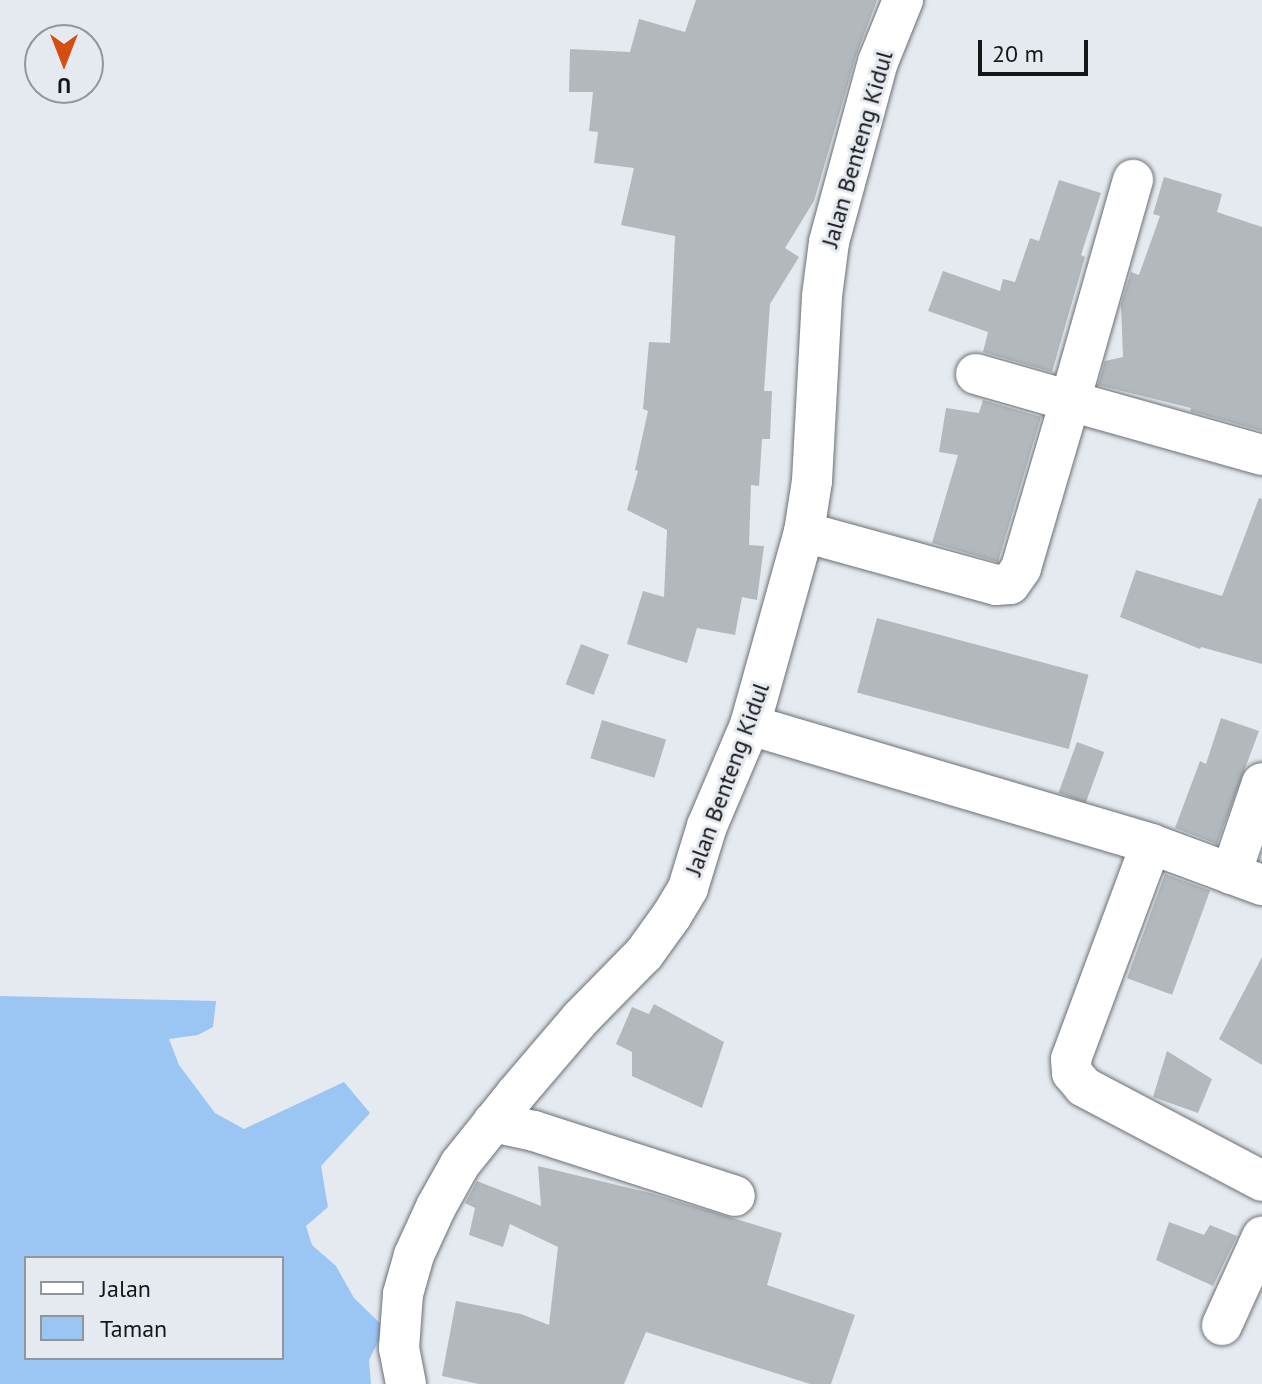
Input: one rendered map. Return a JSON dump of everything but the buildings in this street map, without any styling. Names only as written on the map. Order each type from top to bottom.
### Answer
[{"type":"street","name":"Jalan Benteng Kidul","points":[[406,1384],[399,1348],[403,1294],[414,1255],[460,1164],[581,1018],[644,954],[672,915],[688,888],[707,826],[750,725],[804,532],[812,481],[822,296],[829,242],[878,62],[903,0]]},
{"type":"street","points":[[804,532],[996,585],[1010,584],[1021,568],[1133,180]]},
{"type":"street","points":[[976,374],[1262,455]]},
{"type":"street","points":[[750,725],[1151,844],[1246,880],[1262,783]]},
{"type":"street","points":[[1151,844],[1071,1059],[1072,1073],[1084,1087],[1262,1181]]},
{"type":"street","points":[[493,1122],[534,1131],[735,1196]]},
{"type":"street","points":[[1222,1325],[1262,1237]]},
{"type":"green space","points":[[0,996],[216,1001],[213,1027],[198,1035],[169,1039],[179,1065],[215,1113],[244,1129],[344,1082],[370,1113],[321,1166],[328,1207],[306,1226],[312,1245],[336,1266],[354,1298],[385,1328],[369,1360],[371,1384],[0,1384]]}]
